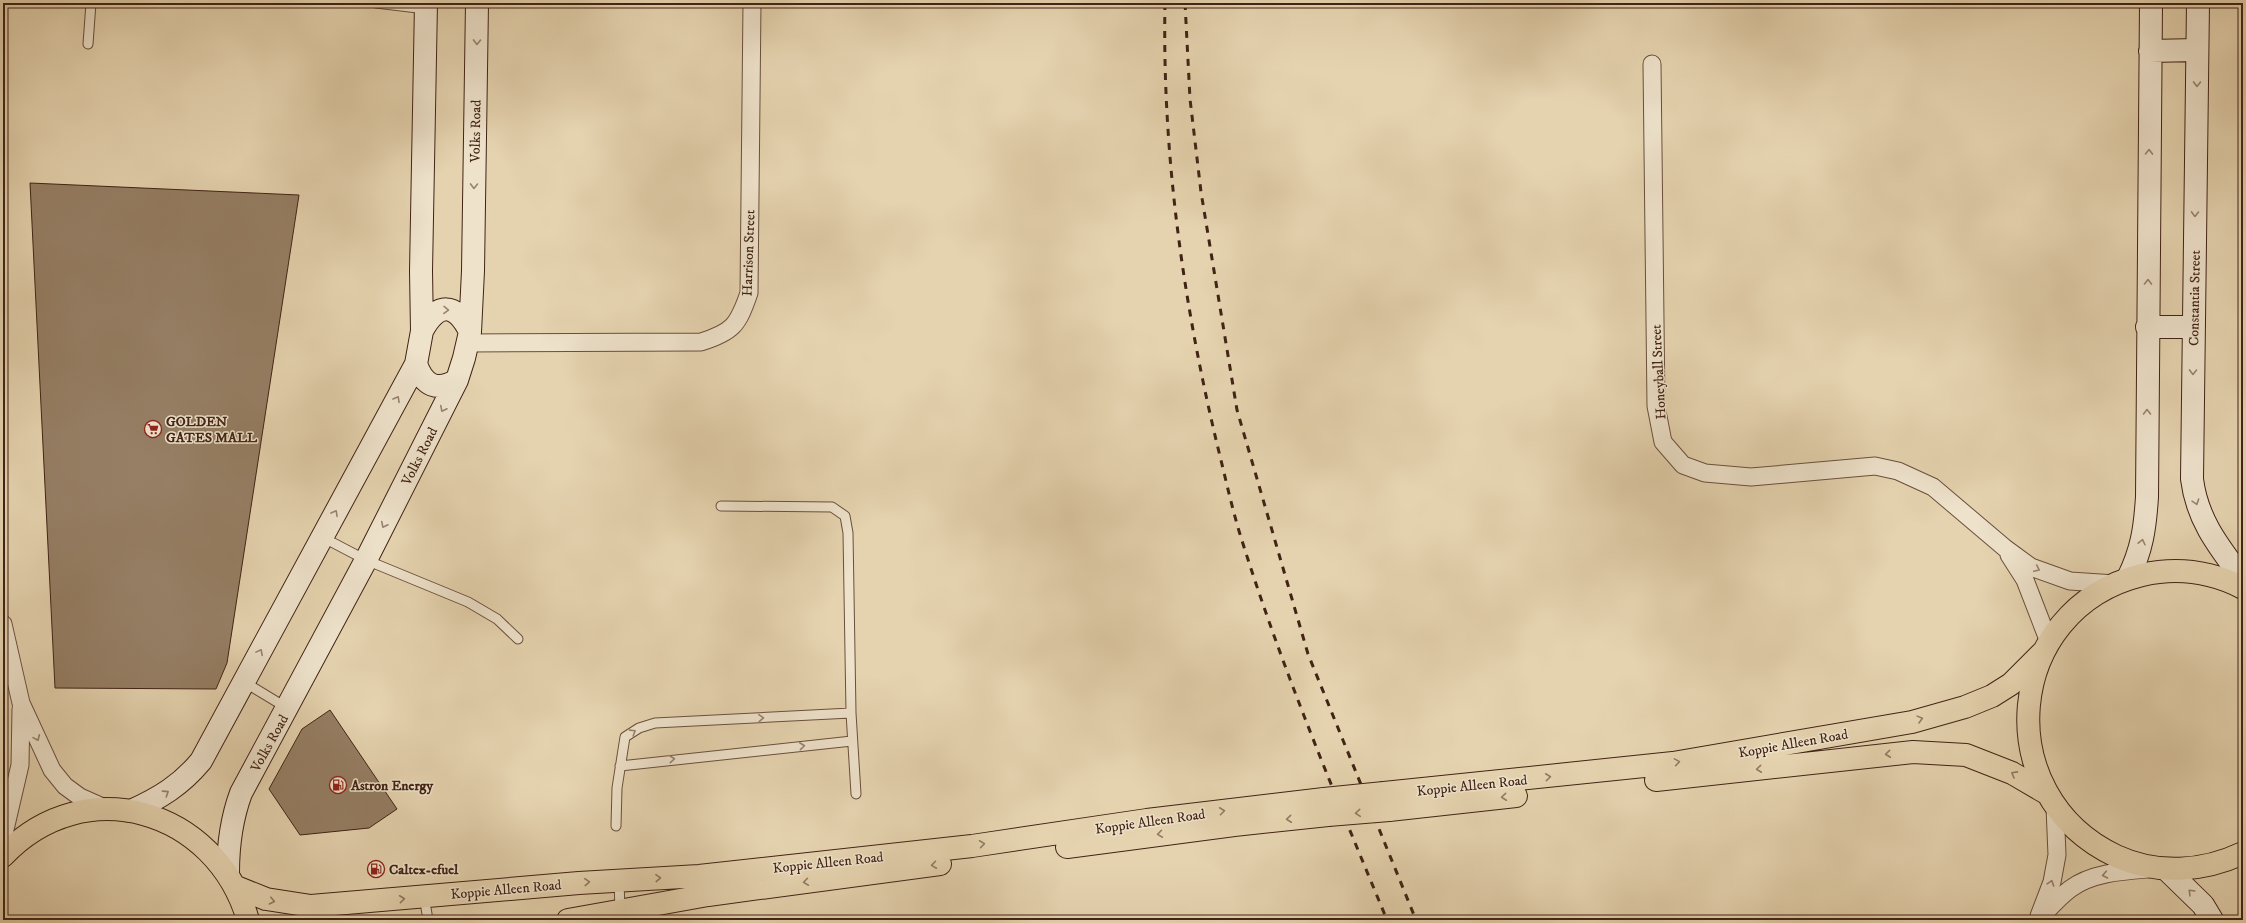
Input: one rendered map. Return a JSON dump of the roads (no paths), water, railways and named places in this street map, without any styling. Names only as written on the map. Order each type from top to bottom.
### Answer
[{"type":"main road","points":[[2243,588],[2230,581],[2205,574],[2179,571],[2154,572],[2122,581],[2096,594],[2078,608],[2062,624],[2046,647],[2030,692],[2028,727],[2032,755],[2051,800],[2072,826],[2103,850],[2139,864],[2162,868],[2205,866],[2243,853]]},
{"type":"main road","name":"Koppie Alleen Road","points":[[1386,802],[1673,763],[1912,722],[1965,708],[1992,696],[2011,684],[2046,647]]},
{"type":"main road","name":"Koppie Alleen Road","points":[[232,880],[266,899],[311,906],[619,880],[699,876],[964,847],[1147,820],[1386,802],[1914,752],[1966,755],[2012,773],[2051,800]]},
{"type":"main road","name":"Koppie Alleen Road","points":[[568,920],[621,916],[716,894],[1234,825],[1326,807]]},
{"type":"main road","points":[[3,856],[14,845],[35,830],[57,818],[82,812],[107,809],[131,811],[154,817],[176,826],[207,850],[232,880],[248,920]]},
{"type":"street","name":"Volks Road","points":[[232,880],[229,837],[233,816],[241,793],[288,708],[366,560],[457,380],[469,337],[478,3]]},
{"type":"street","name":"Harrison Street","points":[[469,337],[701,342],[722,335],[740,319],[749,293],[752,3]]},
{"type":"street","points":[[2122,581],[2139,556],[2145,531],[2151,3]]},
{"type":"street","name":"Constantia Street","points":[[2198,3],[2192,479],[2194,497],[2209,534],[2243,579]]},
{"type":"street","points":[[131,811],[168,793],[189,775],[201,761],[416,364],[422,331],[421,271],[426,6]]},
{"type":"street","points":[[2150,51],[2197,50]]},
{"type":"street","name":"Honeyball Street","points":[[1652,64],[1656,406],[1663,442],[1683,464],[1705,473],[1751,477],[1875,466],[1898,471],[1933,488],[2005,548],[2031,567],[2070,581],[2122,581]]},
{"type":"street","points":[[422,331],[429,318],[443,309],[453,310],[460,316],[469,337]]},
{"type":"street","points":[[2147,327],[2194,327]]},
{"type":"street","points":[[416,364],[425,381],[432,385],[443,386],[457,380]]},
{"type":"street","name":"Honeyball Street","points":[[2005,548],[2024,580],[2046,647]]},
{"type":"street","points":[[3,624],[21,703],[52,770],[66,786],[75,793],[107,809]]},
{"type":"street","points":[[3,838],[20,765],[21,703]]},
{"type":"street","points":[[2038,920],[2052,882],[2057,855],[2051,800]]},
{"type":"street","points":[[2038,920],[2070,889],[2083,882],[2122,872],[2162,868],[2203,905],[2212,920]]},
{"type":"lane","points":[[88,44],[91,3]]},
{"type":"lane","points":[[376,3],[426,6]]},
{"type":"lane","points":[[721,506],[832,507],[845,516],[848,533],[851,617],[851,713],[856,794]]},
{"type":"lane","points":[[322,537],[366,560],[468,602],[497,619],[518,639]]},
{"type":"lane","points":[[244,682],[288,708]]},
{"type":"lane","points":[[616,826],[617,788],[625,737],[639,728],[655,723],[851,713]]},
{"type":"lane","points":[[620,766],[852,741]]},
{"type":"lane","points":[[619,880],[621,916]]},
{"type":"lane","points":[[424,896],[428,920]]},
{"type":"railway","points":[[1165,3],[1167,115],[1177,227],[1195,338],[1228,490],[1255,581],[1290,679],[1308,727],[1387,920]]},
{"type":"railway","points":[[1185,3],[1190,99],[1201,192],[1237,410],[1308,654],[1416,920]]},
{"type":"place","name":"GOLDEN GATES MALL","points":[[153,429]]},
{"type":"place","name":"Astron Energy","points":[[338,785]]},
{"type":"place","name":"Caltex-efuel","points":[[376,869]]}]
